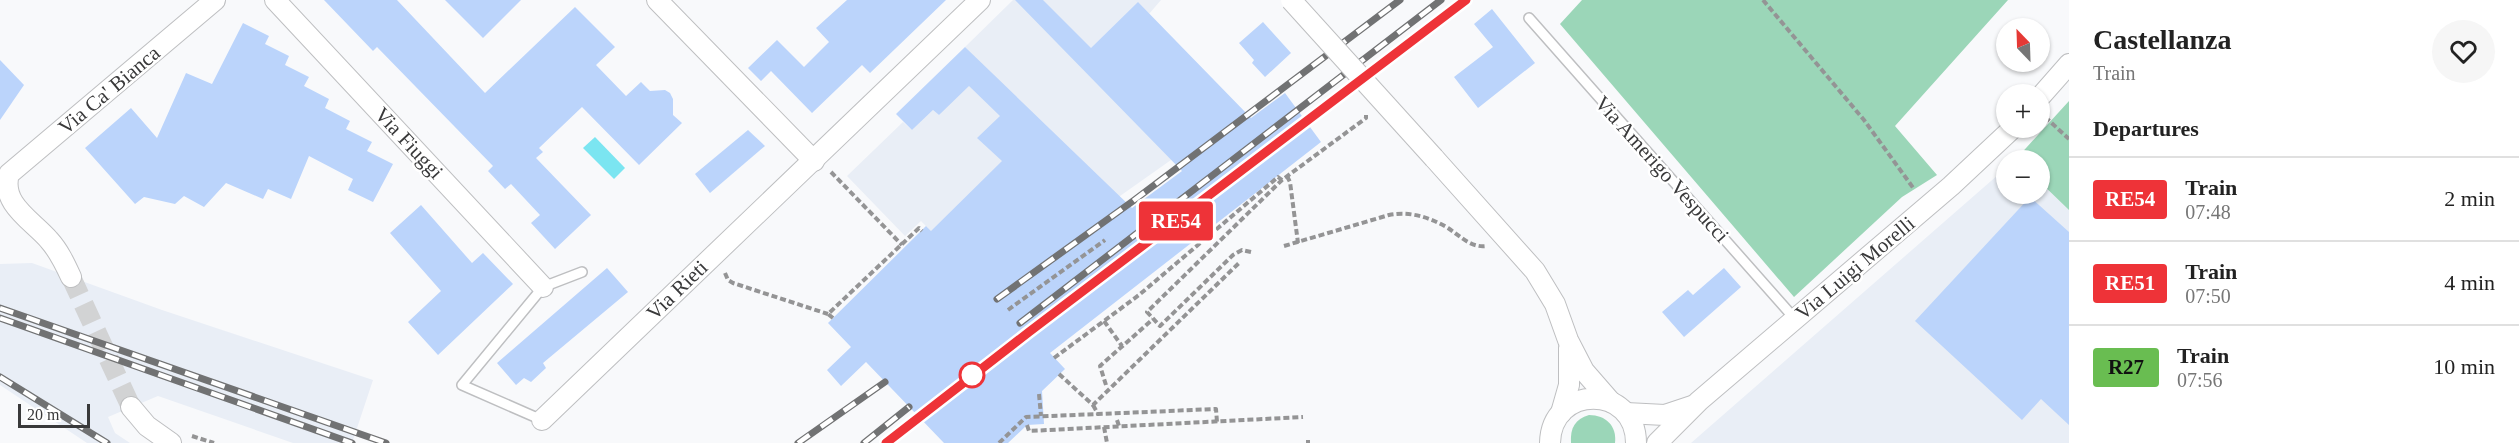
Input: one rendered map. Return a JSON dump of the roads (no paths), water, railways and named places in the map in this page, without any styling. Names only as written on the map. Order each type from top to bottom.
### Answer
[{"type":"street","name":"Via Ca' Bianca","points":[[4,184],[9,174],[215,0]]},
{"type":"street","name":"Via Fiuggi","points":[[275,0],[543,287]]},
{"type":"street","points":[[657,0],[822,165]]},
{"type":"street","name":"Via Rieti","points":[[542,420],[796,175],[822,165],[980,0]]},
{"type":"street","points":[[1291,0],[1535,271],[1555,304],[1568,340],[1584,371],[1619,408],[1634,428],[1636,443]]},
{"type":"street","points":[[2050,86],[2069,64]]},
{"type":"street","name":"Via Luigi Morelli","points":[[1657,443],[1694,405],[1926,207],[2003,138]]},
{"type":"street","points":[[4,184],[14,205],[51,243],[71,277]]},
{"type":"street","points":[[1550,443],[1552,427],[1568,393],[1570,374],[1568,340]]},
{"type":"street","points":[[1561,412],[1585,399],[1598,399],[1619,408],[1665,415],[1678,413],[1694,405]]},
{"type":"street","points":[[131,407],[147,426],[171,443]]},
{"type":"lane","name":"Via Amerigo Vespucci","points":[[1528,18],[1795,319]]},
{"type":"lane","points":[[542,420],[462,385],[543,287],[582,272]]},
{"type":"water","points":[[595,137],[625,168],[614,179],[583,148]]},
{"type":"tunnel","points":[[71,277],[131,407]]},
{"type":"railway","points":[[997,299],[1133,201],[1400,0]]},
{"type":"railway","points":[[1020,323],[1441,0]]},
{"type":"railway","points":[[1029,331],[1466,0]]},
{"type":"railway","points":[[0,308],[386,443]]},
{"type":"railway","points":[[0,318],[352,443]]},
{"type":"railway","points":[[0,377],[107,443]]},
{"type":"railway","points":[[798,443],[885,382]]},
{"type":"railway","points":[[864,443],[909,407]]},
{"type":"railway","points":[[886,443],[918,416]]},
{"type":"train","name":"RE54","points":[[886,443],[918,416],[1466,0]]}]
